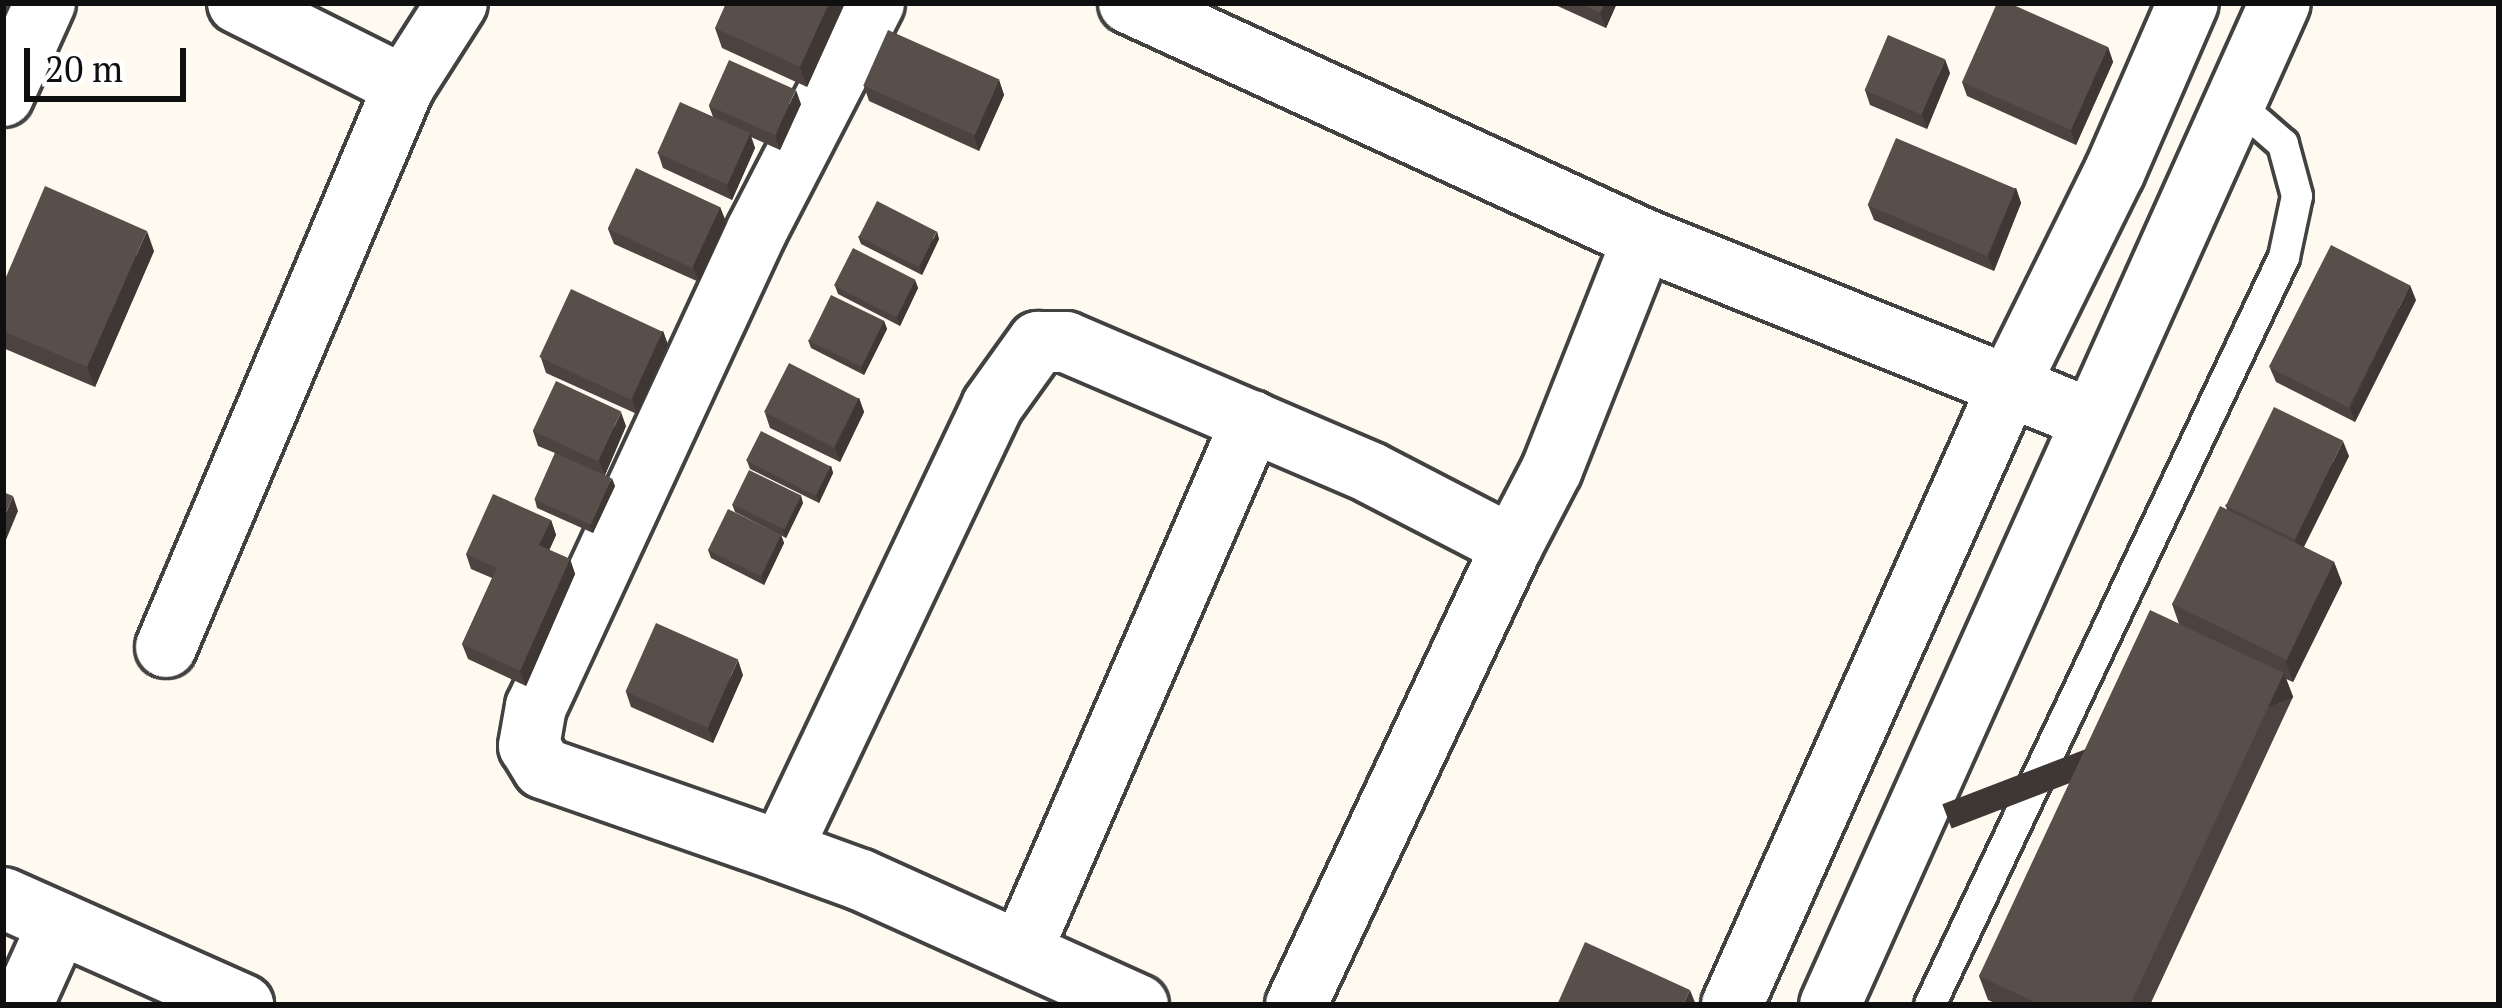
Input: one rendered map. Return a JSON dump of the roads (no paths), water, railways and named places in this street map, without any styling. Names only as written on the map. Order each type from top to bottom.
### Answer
[{"type":"street","points":[[3,96],[45,3]]},
{"type":"street","points":[[238,3],[404,86]]},
{"type":"street","points":[[166,647],[404,86],[457,3]]},
{"type":"street","points":[[874,3],[716,317],[536,707],[529,746],[543,767],[781,851],[1138,1005]]},
{"type":"street","points":[[1129,3],[1643,239],[2092,419]]},
{"type":"street","points":[[1732,1005],[2010,383],[2114,173],[2188,3]]},
{"type":"street","points":[[1830,1005],[2280,3]]},
{"type":"street","points":[[2114,173],[2189,208]]},
{"type":"street","points":[[1296,1005],[1552,469],[1643,239]]},
{"type":"street","points":[[781,851],[992,406],[1038,342],[1051,339],[1085,348],[1371,472],[1512,546]]},
{"type":"street","points":[[1021,952],[1252,421]]},
{"type":"street","points":[[3,898],[243,1005]]},
{"type":"street","points":[[22,1005],[59,923]]},
{"type":"lane","points":[[1930,1005],[2284,256],[2296,196],[2283,144],[2236,104]]}]
